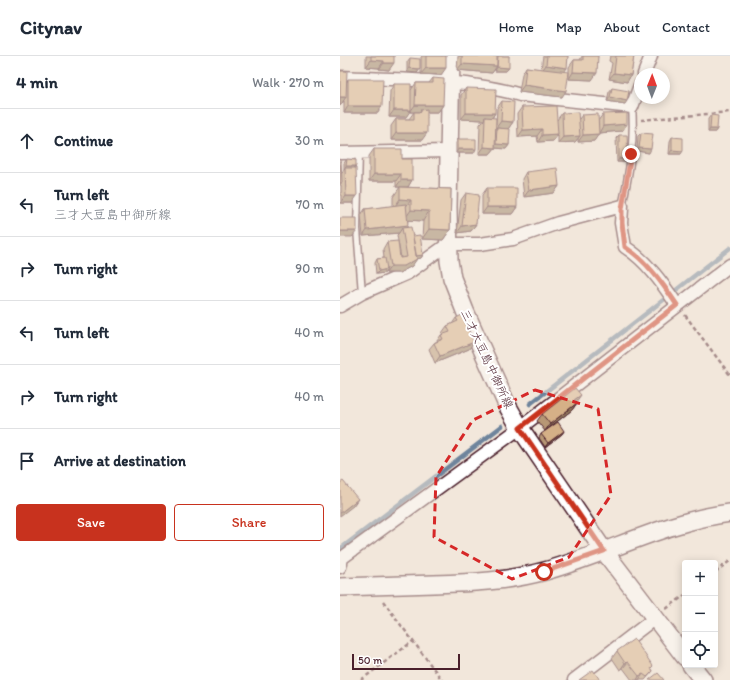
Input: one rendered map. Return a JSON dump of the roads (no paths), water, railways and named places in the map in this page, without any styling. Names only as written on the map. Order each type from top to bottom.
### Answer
[{"type":"main road","name":"三才大豆島中御所線","points":[[452,56],[448,244],[452,278],[507,405],[518,425],[604,551],[682,653]]},
{"type":"main road","points":[[340,587],[485,582],[544,572],[653,532],[712,515],[730,513]]},
{"type":"main road","points":[[693,668],[703,680]]},
{"type":"street","points":[[646,68],[651,56]]},
{"type":"street","points":[[340,77],[403,79],[451,83],[502,89],[520,95],[632,107],[634,102]]},
{"type":"street","points":[[340,153],[449,151]]},
{"type":"street","points":[[340,306],[362,293],[408,273],[448,244],[480,244],[513,239],[558,223],[622,208],[625,247],[637,255],[663,284],[677,305]]},
{"type":"street","points":[[340,567],[342,558],[730,265]]},
{"type":"street","points":[[574,680],[655,618]]},
{"type":"lane","points":[[622,208],[634,127],[632,107]]},
{"type":"lane","points":[[359,152],[357,229],[362,293]]},
{"type":"waterway","points":[[530,404],[730,248]]},
{"type":"waterway","points":[[340,549],[502,426]]}]
